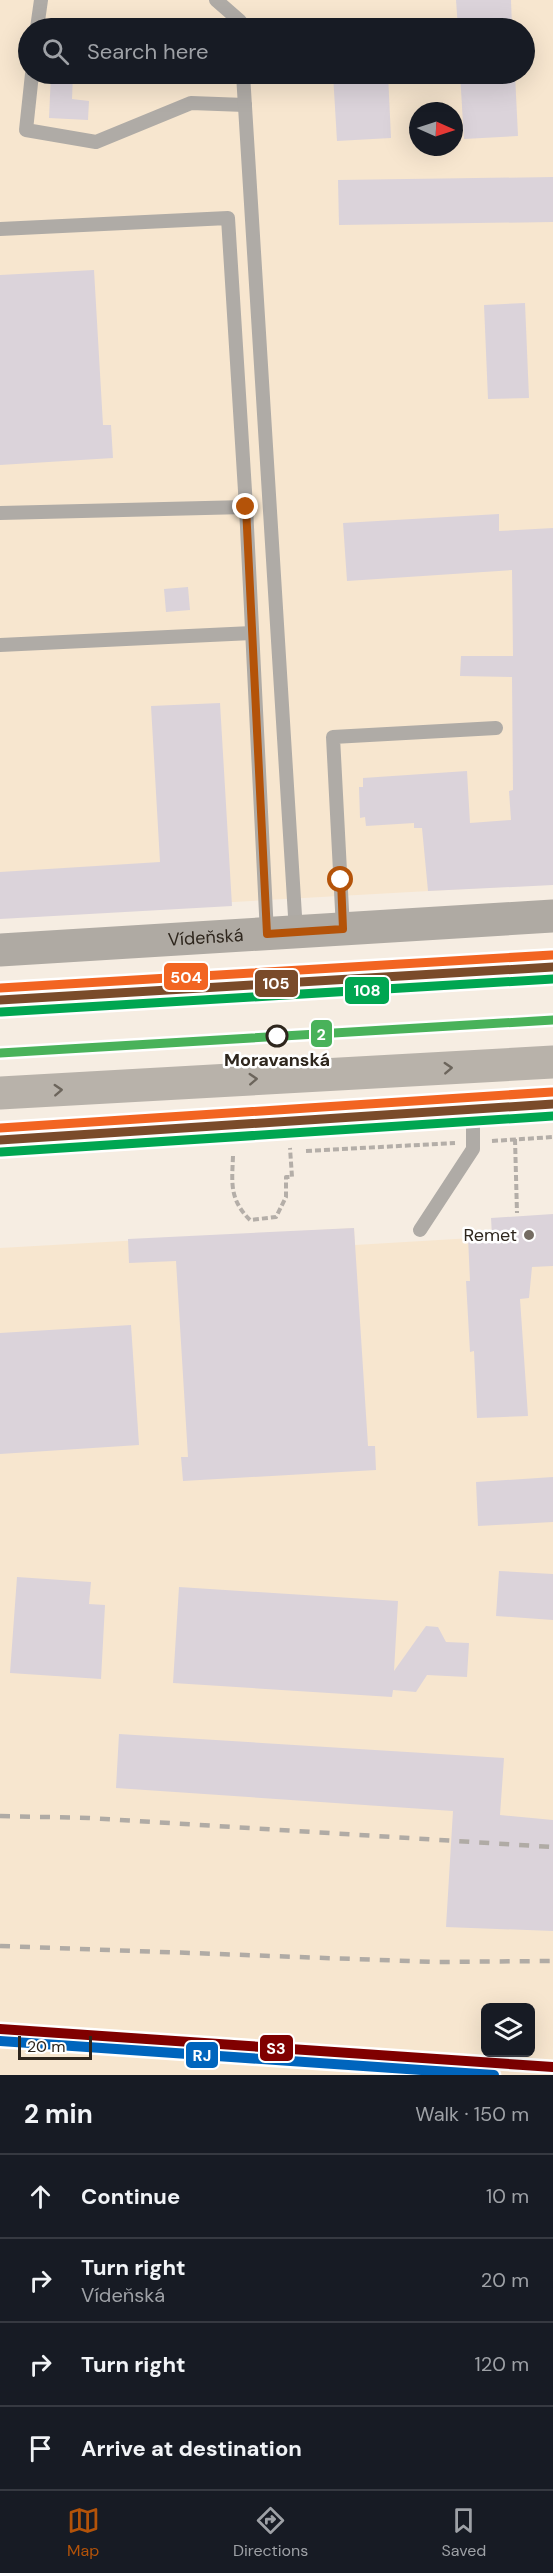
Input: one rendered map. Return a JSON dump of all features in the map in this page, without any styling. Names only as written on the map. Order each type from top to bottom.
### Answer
[{"type":"highway","points":[[0,1000],[553,967]]},
{"type":"highway","points":[[0,1093],[553,1062]]},
{"type":"street","name":"Vídeňská","points":[[0,950],[553,916]]},
{"type":"street","points":[[0,1140],[553,1104]]},
{"type":"lane","points":[[38,18],[40,0]]},
{"type":"lane","points":[[216,0],[237,18]]},
{"type":"lane","points":[[31,84],[26,130],[96,142],[191,103],[245,105]]},
{"type":"lane","points":[[244,84],[281,933]]},
{"type":"lane","points":[[0,229],[228,218],[252,633],[281,933]]},
{"type":"lane","points":[[0,513],[246,507]]},
{"type":"lane","points":[[0,645],[252,633]]},
{"type":"lane","points":[[343,929],[333,737],[496,728]]},
{"type":"lane","points":[[420,1230],[473,1149],[473,1108]]},
{"type":"path","points":[[517,1213],[514,1139],[553,1137]]},
{"type":"path","points":[[234,1155],[231,1186],[237,1208],[250,1220],[276,1217],[286,1197],[286,1177],[292,1177],[290,1152],[441,1144]]},
{"type":"shaded area","points":[[0,0],[553,0],[553,884],[0,915]]},
{"type":"shaded area","points":[[553,1216],[553,2075],[0,2075],[0,1248],[354,1228],[355,1245],[522,1235]]},
{"type":"building","points":[[456,0],[511,0],[512,18],[457,18]]},
{"type":"building","points":[[51,84],[73,84],[72,99],[89,101],[88,120],[49,118]]},
{"type":"building","points":[[334,84],[388,84],[391,138],[337,141]]},
{"type":"building","points":[[461,84],[515,84],[518,136],[464,139]]},
{"type":"building","points":[[553,177],[553,222],[339,225],[338,180]]},
{"type":"building","points":[[94,270],[103,425],[111,425],[113,458],[0,465],[0,275]]},
{"type":"building","points":[[525,303],[529,398],[488,399],[484,305]]},
{"type":"building","points":[[499,514],[499,531],[553,528],[553,885],[428,891],[422,828],[414,828],[414,823],[366,826],[365,817],[360,818],[359,787],[363,787],[363,778],[467,771],[470,823],[511,820],[509,791],[513,790],[512,677],[460,676],[461,656],[513,656],[512,570],[347,581],[343,523]]},
{"type":"building","points":[[188,587],[190,610],[166,612],[164,589]]},
{"type":"building","points":[[220,703],[232,906],[0,919],[0,872],[160,862],[151,706]]},
{"type":"building","points":[[553,1214],[553,1266],[532,1267],[529,1298],[520,1299],[528,1416],[477,1418],[474,1351],[470,1352],[466,1281],[470,1281],[468,1237],[492,1236],[491,1218]]},
{"type":"building","points":[[354,1228],[368,1446],[375,1446],[376,1470],[183,1481],[181,1457],[188,1457],[176,1261],[129,1263],[128,1239]]},
{"type":"building","points":[[131,1325],[139,1445],[0,1454],[0,1333]]},
{"type":"building","points":[[553,1477],[553,1522],[478,1526],[476,1482]]},
{"type":"building","points":[[499,1571],[553,1574],[553,1620],[496,1616]]},
{"type":"building","points":[[17,1577],[91,1582],[89,1604],[105,1605],[101,1679],[10,1673]]},
{"type":"building","points":[[179,1587],[398,1601],[394,1671],[426,1626],[438,1627],[446,1642],[469,1643],[467,1677],[427,1675],[416,1692],[393,1690],[392,1697],[173,1683]]},
{"type":"building","points":[[119,1734],[504,1758],[500,1815],[553,1820],[553,1931],[446,1927],[453,1811],[116,1788]]},
{"type":"railway","points":[[0,1816],[89,1818],[553,1847]]},
{"type":"railway","points":[[0,1946],[435,1962],[553,1961]]},
{"type":"tram line","name":"2","points":[[0,1053],[553,1020]]},
{"type":"transit line","name":"504","points":[[0,988],[552,955]]},
{"type":"transit line","name":"105","points":[[0,1000],[553,967]]},
{"type":"transit line","name":"108","points":[[1,1012],[553,979]]},
{"type":"transit line","name":"504","points":[[0,1128],[552,1092]]},
{"type":"transit line","name":"105","points":[[0,1140],[553,1104]]},
{"type":"transit line","name":"108","points":[[1,1152],[553,1116]]},
{"type":"transit line","name":"S3","points":[[0,2029],[553,2067]]},
{"type":"transit line","name":"RJ","points":[[0,2041],[494,2075]]},
{"type":"place","name":"Moravanská","points":[[277,1036]]},
{"type":"place","name":"Remet","points":[[529,1235]]},
{"type":"route","points":[[246,507],[267,934],[343,929],[341,880]]}]
